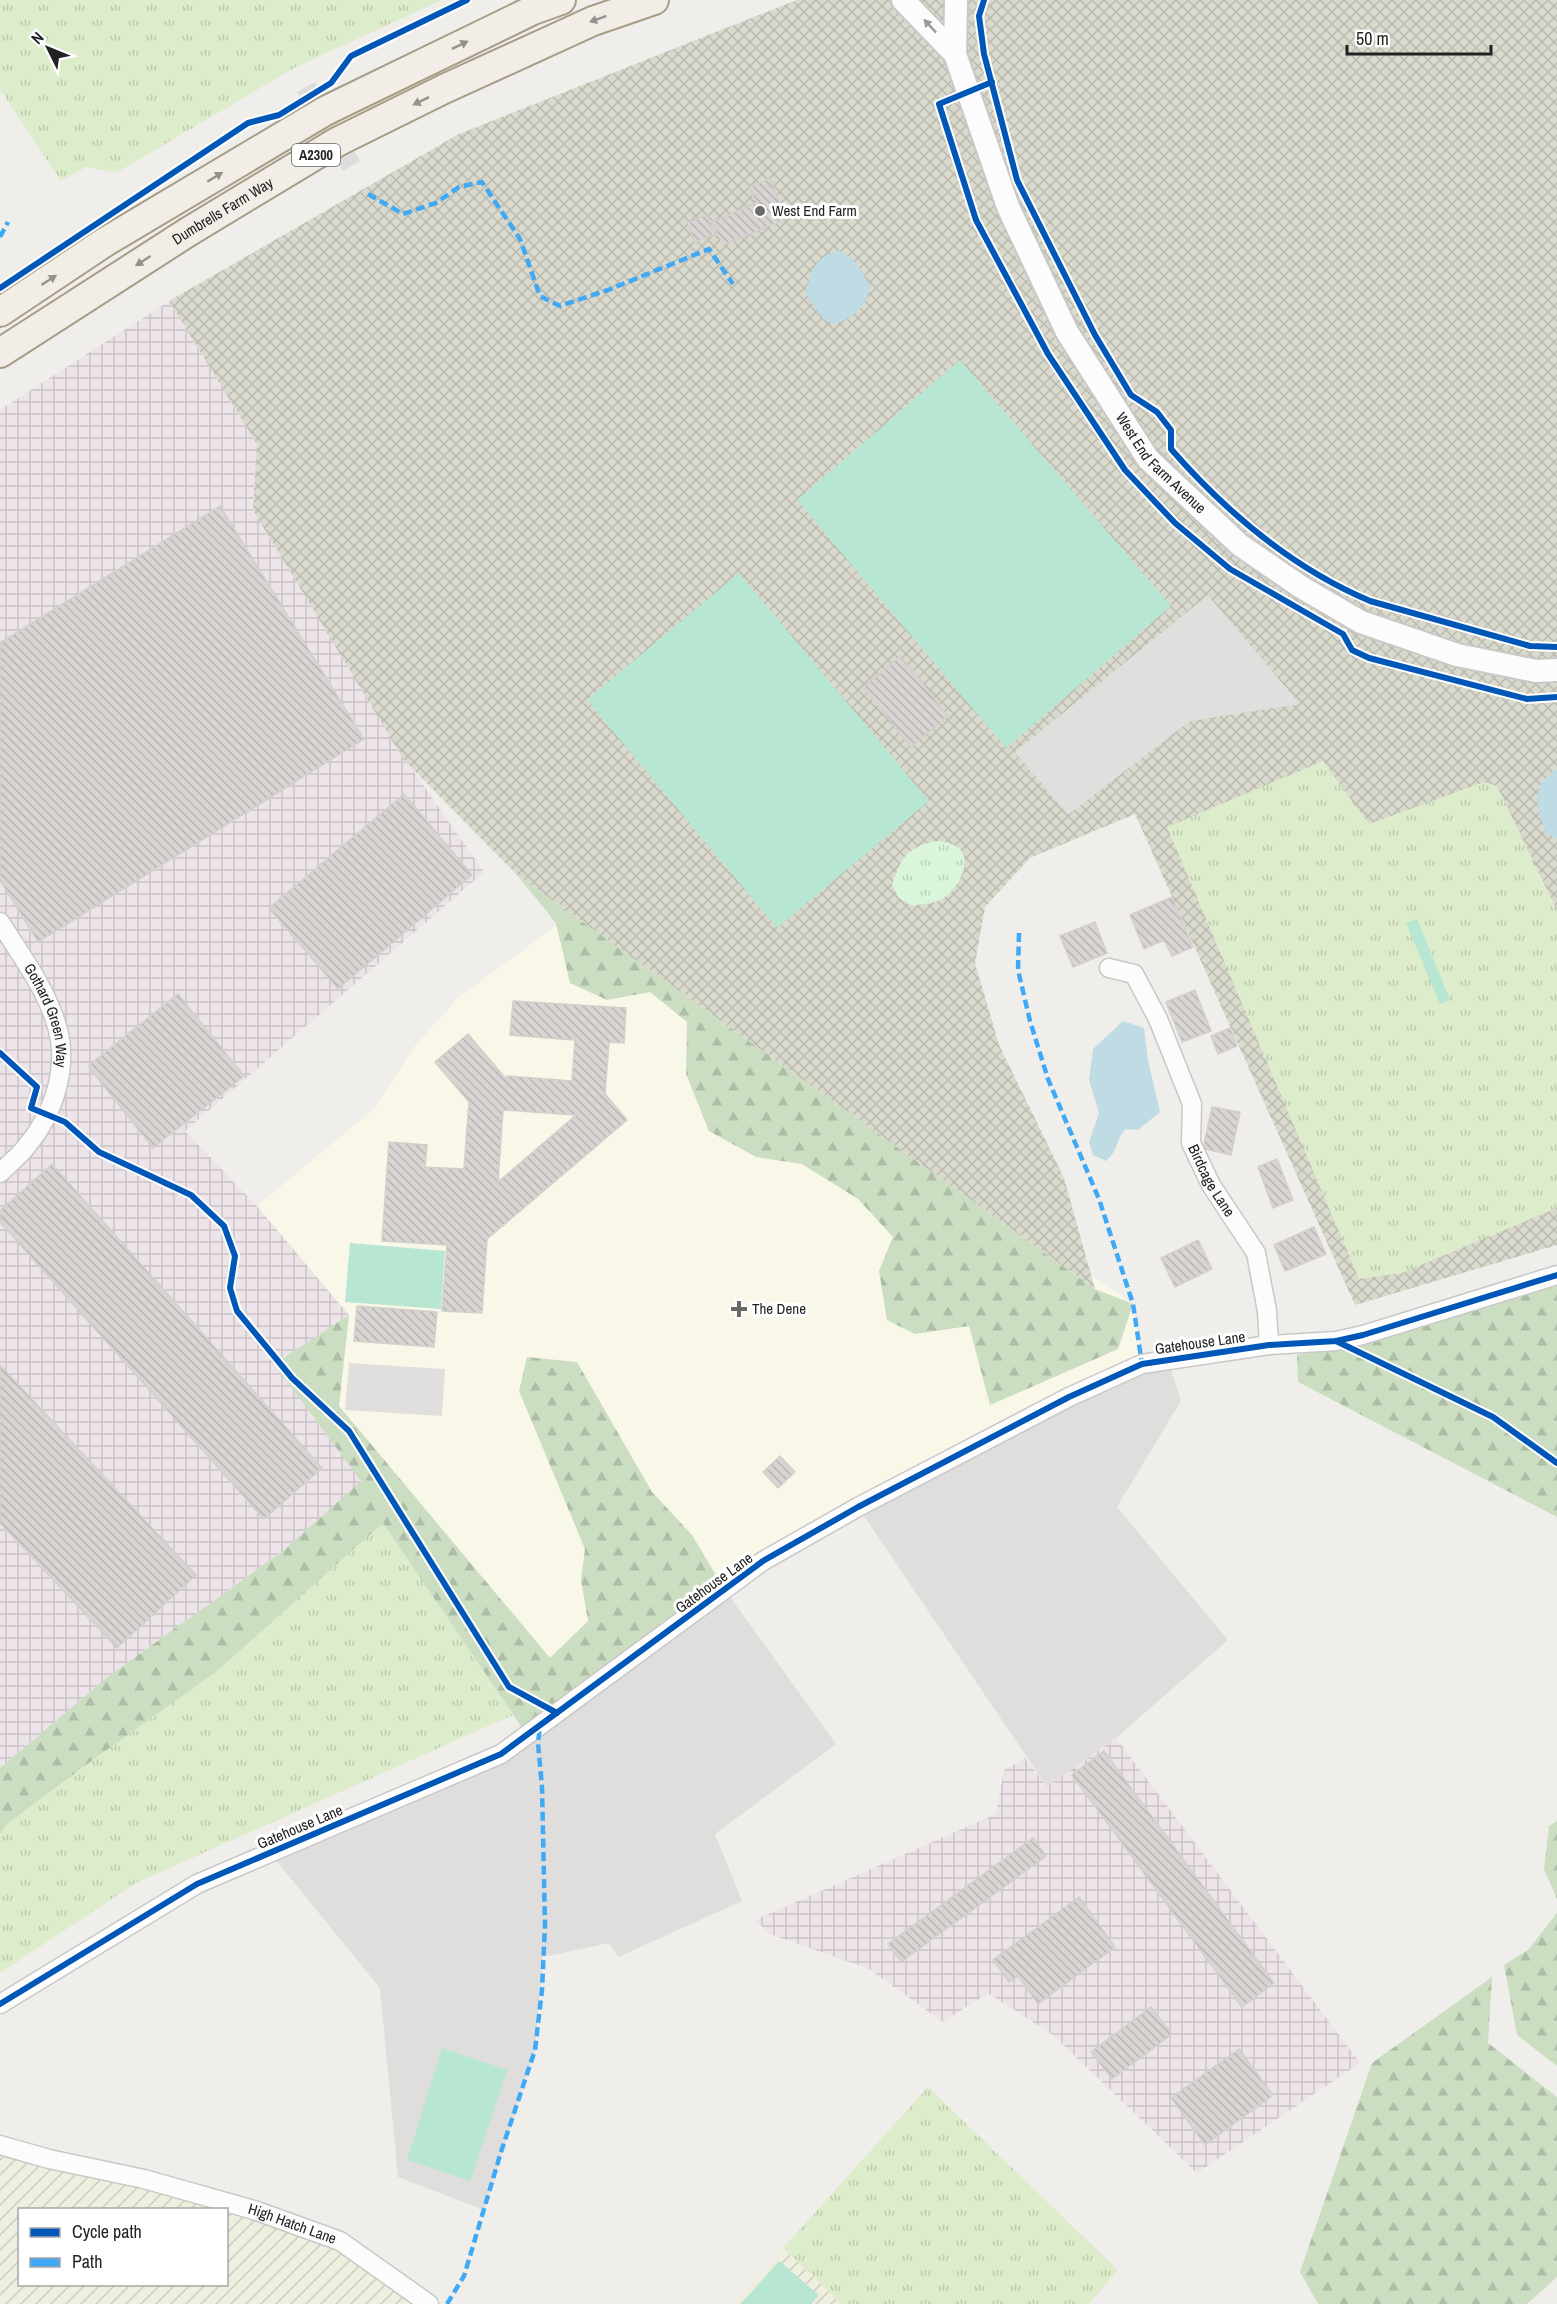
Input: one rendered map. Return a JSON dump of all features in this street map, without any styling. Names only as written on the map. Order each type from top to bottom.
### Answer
[{"type":"main road","name":"A2300","points":[[0,312],[105,242],[325,111],[533,10],[561,0]]},
{"type":"main road","name":"Dumbrells Farm Way","points":[[0,353],[188,232],[337,142],[444,89],[593,21],[654,0]]},
{"type":"street","name":"West End Farm Avenue","points":[[903,0],[955,54]]},
{"type":"street","name":"West End Farm Avenue","points":[[956,0],[955,54],[1008,207],[1066,332],[1148,459],[1240,545],[1301,587],[1361,622],[1457,655],[1536,671],[1557,670]]},
{"type":"street","name":"Gothard Green Way","points":[[0,922],[38,983],[56,1023],[61,1055],[60,1077],[48,1116],[26,1147],[0,1173]]},
{"type":"street","name":"Birdcage Lane","points":[[1109,968],[1134,974],[1158,1019],[1192,1104],[1191,1143],[1211,1185],[1256,1253],[1267,1311],[1269,1345]]},
{"type":"street","name":"Gatehouse Lane","points":[[0,2004],[197,1884],[501,1754],[763,1561],[911,1479],[1069,1397],[1142,1364],[1269,1345],[1336,1341],[1364,1335],[1557,1275]]},
{"type":"street","name":"High Hatch Lane","points":[[0,2145],[49,2159],[144,2179],[254,2210],[340,2241],[429,2304]]},
{"type":"shaded area","points":[[797,0],[1557,0],[1557,1245],[1355,1305],[1135,814],[1030,858],[985,907],[975,963],[999,1045],[1064,1178],[1095,1289],[517,875],[404,760],[253,510],[257,444],[169,301],[459,134]]},
{"type":"shaded area","points":[[169,301],[257,444],[253,510],[397,748],[484,872],[185,1131],[257,1206],[349,1315],[274,1364],[362,1481],[284,1550],[109,1676],[0,1768],[0,410]]},
{"type":"shaded area","points":[[1208,595],[1300,704],[1190,721],[1068,815],[1015,752]]},
{"type":"shaded area","name":"The Dene","points":[[572,914],[1133,1304],[1142,1364],[858,1507],[581,1695],[339,1406],[349,1315],[257,1206],[376,1107],[414,1047],[459,997]]},
{"type":"shaded area","points":[[1168,1360],[1181,1401],[1117,1507],[1228,1640],[1116,1738],[1047,1787],[858,1507]]},
{"type":"shaded area","points":[[349,1363],[445,1369],[442,1416],[345,1410]]},
{"type":"shaded area","points":[[725,1590],[836,1744],[715,1834],[742,1901],[618,1957],[609,1943],[543,1957],[535,2050],[484,2210],[398,2177],[380,1988],[270,1853],[501,1754]]},
{"type":"shaded area","points":[[1116,1738],[1360,2063],[1197,2173],[1053,2035],[988,1993],[943,2022],[869,1969],[770,1934],[755,1920],[996,1814],[1004,1770],[1025,1758],[1047,1787]]},
{"type":"green space","points":[[0,0],[442,0],[294,68],[116,173],[86,167],[61,181],[0,90]]},
{"type":"green space","points":[[960,360],[1171,606],[1006,748],[797,500]]},
{"type":"green space","points":[[739,573],[929,801],[777,928],[587,700]]},
{"type":"green space","points":[[1323,761],[1369,824],[1484,782],[1497,786],[1557,910],[1557,1208],[1402,1273],[1359,1279],[1167,827]]},
{"type":"green space","points":[[934,841],[952,844],[959,848],[965,859],[962,875],[954,889],[943,899],[912,906],[899,898],[892,885],[906,856],[911,851]]},
{"type":"green space","points":[[517,875],[1095,1289],[1133,1304],[1118,1349],[990,1405],[969,1326],[915,1334],[887,1320],[879,1271],[893,1237],[858,1199],[802,1164],[756,1157],[709,1131],[686,1074],[687,1022],[650,992],[607,1000],[570,983],[556,923]]},
{"type":"green space","points":[[1417,919],[1450,1000],[1440,1004],[1406,923]]},
{"type":"green space","points":[[350,1243],[445,1251],[441,1309],[345,1302]]},
{"type":"green space","points":[[1557,1275],[1557,1517],[1298,1382],[1297,1355],[1319,1351]]},
{"type":"green space","points":[[349,1315],[339,1406],[550,1658],[588,1621],[581,1580],[585,1549],[519,1391],[527,1357],[577,1362],[652,1492],[692,1535],[725,1590],[527,1735],[383,1523],[217,1671],[6,1825],[0,1834],[0,1768],[109,1676],[284,1550],[361,1481],[274,1364]]},
{"type":"green space","points":[[383,1523],[513,1715],[136,1883],[0,1973],[0,1834],[6,1825],[217,1671]]},
{"type":"green space","points":[[1557,1821],[1557,1899],[1544,1869],[1549,1826]]},
{"type":"green space","points":[[1557,1913],[1557,2066],[1517,2035],[1504,1965],[1529,1949]]},
{"type":"green space","points":[[1492,1977],[1488,2043],[1557,2097],[1557,2277],[1527,2304],[1318,2304],[1300,2272],[1372,2063]]},
{"type":"green space","points":[[442,2048],[507,2070],[470,2181],[407,2160]]},
{"type":"green space","points":[[928,2087],[1118,2270],[1089,2304],[842,2304],[783,2248]]},
{"type":"green space","points":[[0,2145],[223,2208],[18,2208],[18,2286],[228,2286],[228,2209],[340,2241],[429,2304],[0,2304]]},
{"type":"green space","points":[[783,2248],[842,2304],[734,2304]]},
{"type":"green space","points":[[779,2261],[819,2295],[811,2304],[741,2304]]},
{"type":"water","points":[[839,250],[854,260],[871,286],[859,310],[849,318],[835,324],[824,320],[806,295],[812,272],[818,261]]},
{"type":"water","points":[[1557,769],[1557,839],[1545,832],[1537,798],[1542,783]]},
{"type":"water","points":[[1123,1021],[1144,1028],[1148,1060],[1160,1112],[1138,1130],[1126,1129],[1106,1161],[1093,1155],[1089,1142],[1099,1113],[1089,1080],[1093,1049]]},
{"type":"pier","points":[[315,82],[360,161],[343,171],[297,92]]},
{"type":"building","name":"West End Farm","points":[[770,179],[786,219],[723,245],[712,222],[756,203],[749,187]]},
{"type":"building","points":[[707,215],[715,234],[695,242],[687,223]]},
{"type":"building","points":[[220,506],[364,739],[38,942],[0,880],[0,643]]},
{"type":"building","points":[[901,656],[948,716],[911,747],[863,687]]},
{"type":"building","points":[[404,794],[472,875],[338,989],[269,908]]},
{"type":"building","points":[[1172,897],[1193,947],[1172,956],[1164,940],[1144,949],[1130,915]]},
{"type":"building","points":[[1095,922],[1107,953],[1073,967],[1060,936]]},
{"type":"building","points":[[1195,990],[1211,1031],[1182,1042],[1166,1002]]},
{"type":"building","points":[[178,994],[244,1076],[153,1148],[88,1066]]},
{"type":"building","points":[[513,1001],[626,1008],[624,1043],[609,1042],[605,1094],[627,1120],[487,1239],[482,1313],[442,1311],[447,1245],[382,1241],[389,1142],[427,1145],[425,1167],[464,1169],[469,1102],[435,1062],[468,1034],[507,1080],[507,1076],[572,1081],[575,1040],[510,1035]],"holes":[[[503,1110],[576,1115],[498,1182]]]},
{"type":"building","points":[[1230,1028],[1237,1046],[1218,1054],[1211,1036]]},
{"type":"building","points":[[1212,1107],[1240,1112],[1231,1155],[1206,1149],[1204,1144]]},
{"type":"building","points":[[1277,1159],[1293,1200],[1273,1208],[1258,1167]]},
{"type":"building","points":[[52,1164],[322,1468],[264,1519],[0,1222],[0,1211]]},
{"type":"building","points":[[1314,1227],[1326,1254],[1285,1271],[1274,1245]]},
{"type":"building","points":[[1198,1240],[1212,1269],[1175,1287],[1161,1258]]},
{"type":"building","points":[[357,1306],[437,1312],[434,1347],[354,1341]]},
{"type":"building","points":[[0,1365],[196,1575],[117,1648],[0,1523]]},
{"type":"building","points":[[780,1456],[795,1472],[778,1488],[763,1472]]},
{"type":"building","points":[[1104,1751],[1274,1983],[1242,2007],[1072,1775]]},
{"type":"building","points":[[1033,1838],[1046,1856],[901,1962],[888,1944]]},
{"type":"building","points":[[1079,1897],[1115,1947],[1038,2004],[1018,1976],[1009,1982],[993,1960]]},
{"type":"building","points":[[1151,2007],[1172,2034],[1112,2079],[1091,2052]]},
{"type":"building","points":[[1239,2049],[1273,2095],[1205,2145],[1171,2098]]},
{"type":"marked path","points":[[368,194],[403,214],[436,203],[459,187],[482,182],[520,239],[540,296],[560,306],[608,290],[709,249],[733,284]]},
{"type":"marked path","points":[[0,237],[8,222]]},
{"type":"marked path","points":[[1019,933],[1018,970],[1030,1021],[1048,1079],[1099,1199],[1133,1304],[1142,1364]]},
{"type":"marked path","points":[[447,2304],[464,2276],[501,2152],[535,2050],[542,1990],[545,1925],[542,1787],[538,1743],[540,1725]]},
{"type":"cycle path","points":[[0,288],[248,123],[279,115],[331,83],[351,56],[467,0]]},
{"type":"cycle path","points":[[984,0],[979,16],[984,54],[1017,180],[1095,335],[1131,395],[1157,412],[1171,430],[1171,449],[1214,495],[1262,536],[1287,555],[1341,588],[1370,601],[1530,646],[1557,647]]},
{"type":"cycle path","points":[[992,82],[939,104],[976,220],[1048,354],[1125,470],[1175,523],[1230,569],[1343,634],[1352,650],[1369,658],[1527,699],[1557,697]]},
{"type":"cycle path","points":[[0,1053],[37,1087],[31,1108],[65,1122],[99,1152],[191,1195],[224,1226],[235,1256],[230,1288],[237,1311],[292,1378],[349,1431],[509,1687],[557,1713]]},
{"type":"cycle path","points":[[0,2004],[197,1884],[501,1754],[763,1561],[858,1507],[1069,1397],[1142,1364],[1269,1345],[1336,1341],[1363,1335],[1557,1275]]},
{"type":"cycle path","points":[[1336,1341],[1493,1417],[1557,1463]]},
{"type":"place","name":"West End Farm","points":[[760,211]]},
{"type":"place","name":"The Dene","points":[[739,1309]]}]
